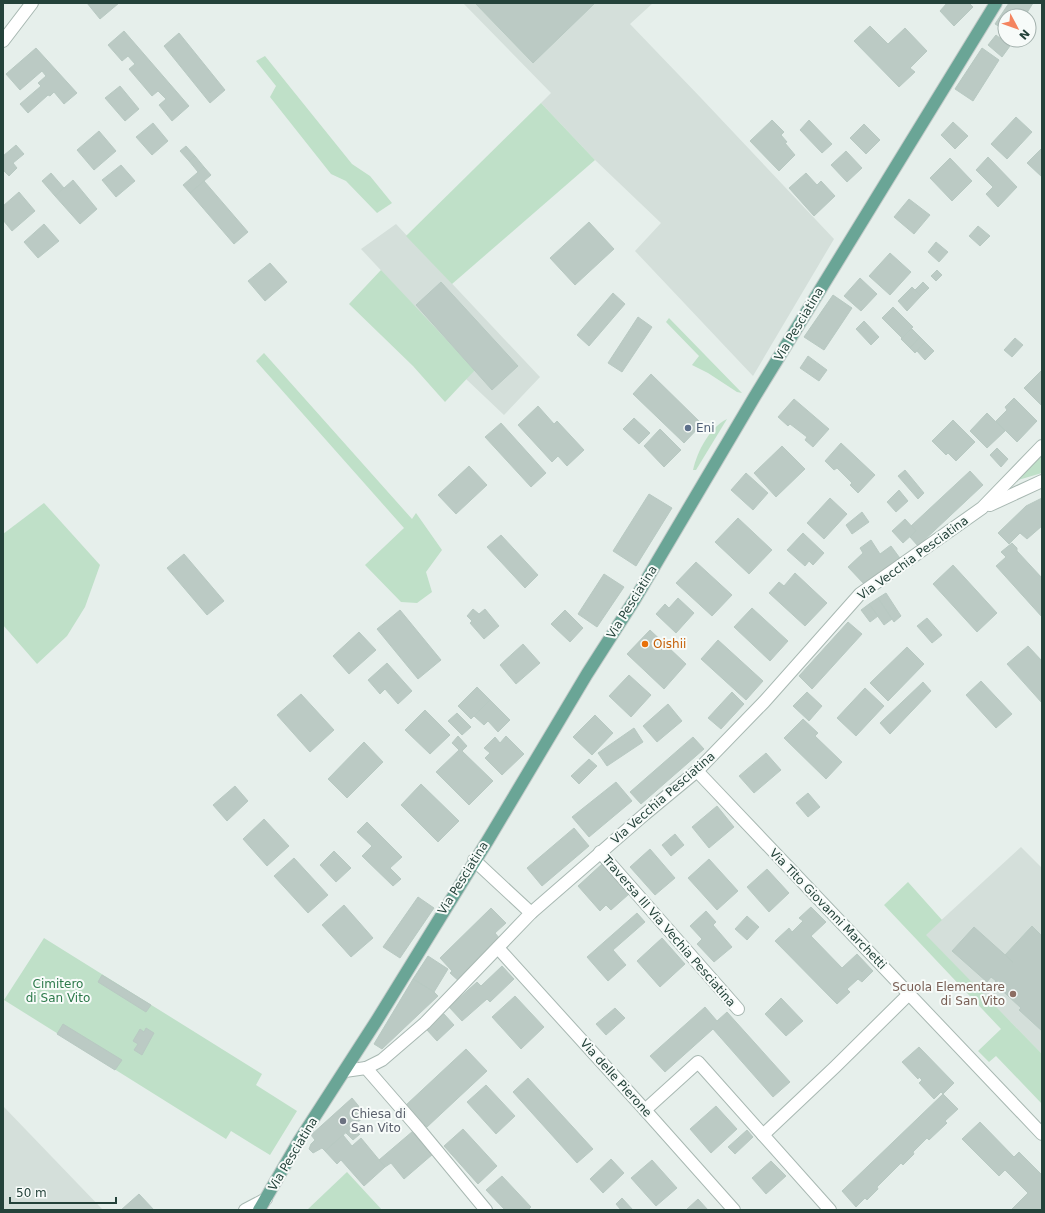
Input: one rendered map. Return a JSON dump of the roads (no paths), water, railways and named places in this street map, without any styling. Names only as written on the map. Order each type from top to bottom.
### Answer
[{"type":"main road","name":"Via Pesciatina","points":[[259,1210],[299,1141],[345,1071],[587,674],[635,599],[759,390],[996,3]]},
{"type":"street","points":[[3,41],[32,3]]},
{"type":"street","name":"Via Vecchia Pesciatina","points":[[345,1071],[366,1068],[382,1060],[425,1023],[531,913],[600,852],[697,771],[764,702],[860,594],[982,508],[1042,446]]},
{"type":"street","points":[[982,508],[1042,481]]},
{"type":"street","name":"Via Tito Giovanni Marchetti","points":[[697,771],[1042,1134]]},
{"type":"street","name":"Traversa III Via Vechia Pesciatina","points":[[600,852],[738,1009]]},
{"type":"street","points":[[474,860],[531,913]]},
{"type":"street","name":"Via delle Pierone","points":[[498,948],[734,1210]]},
{"type":"street","points":[[763,1135],[909,994]]},
{"type":"street","points":[[645,1110],[698,1062],[830,1210]]},
{"type":"street","points":[[366,1068],[486,1210]]},
{"type":"street","name":"Via Pesciatina","points":[[245,1210],[266,1199]]},
{"type":"place","name":"Eni","points":[[688,428]]},
{"type":"place","name":"Oishii","points":[[645,644]]},
{"type":"place","name":"Scuola Elementare di San Vito","points":[[1013,994]]},
{"type":"place","name":"Chiesa di San Vito","points":[[343,1121]]},
{"type":"park label","name":"Cimitero di San Vito","points":[[58,991]]}]
